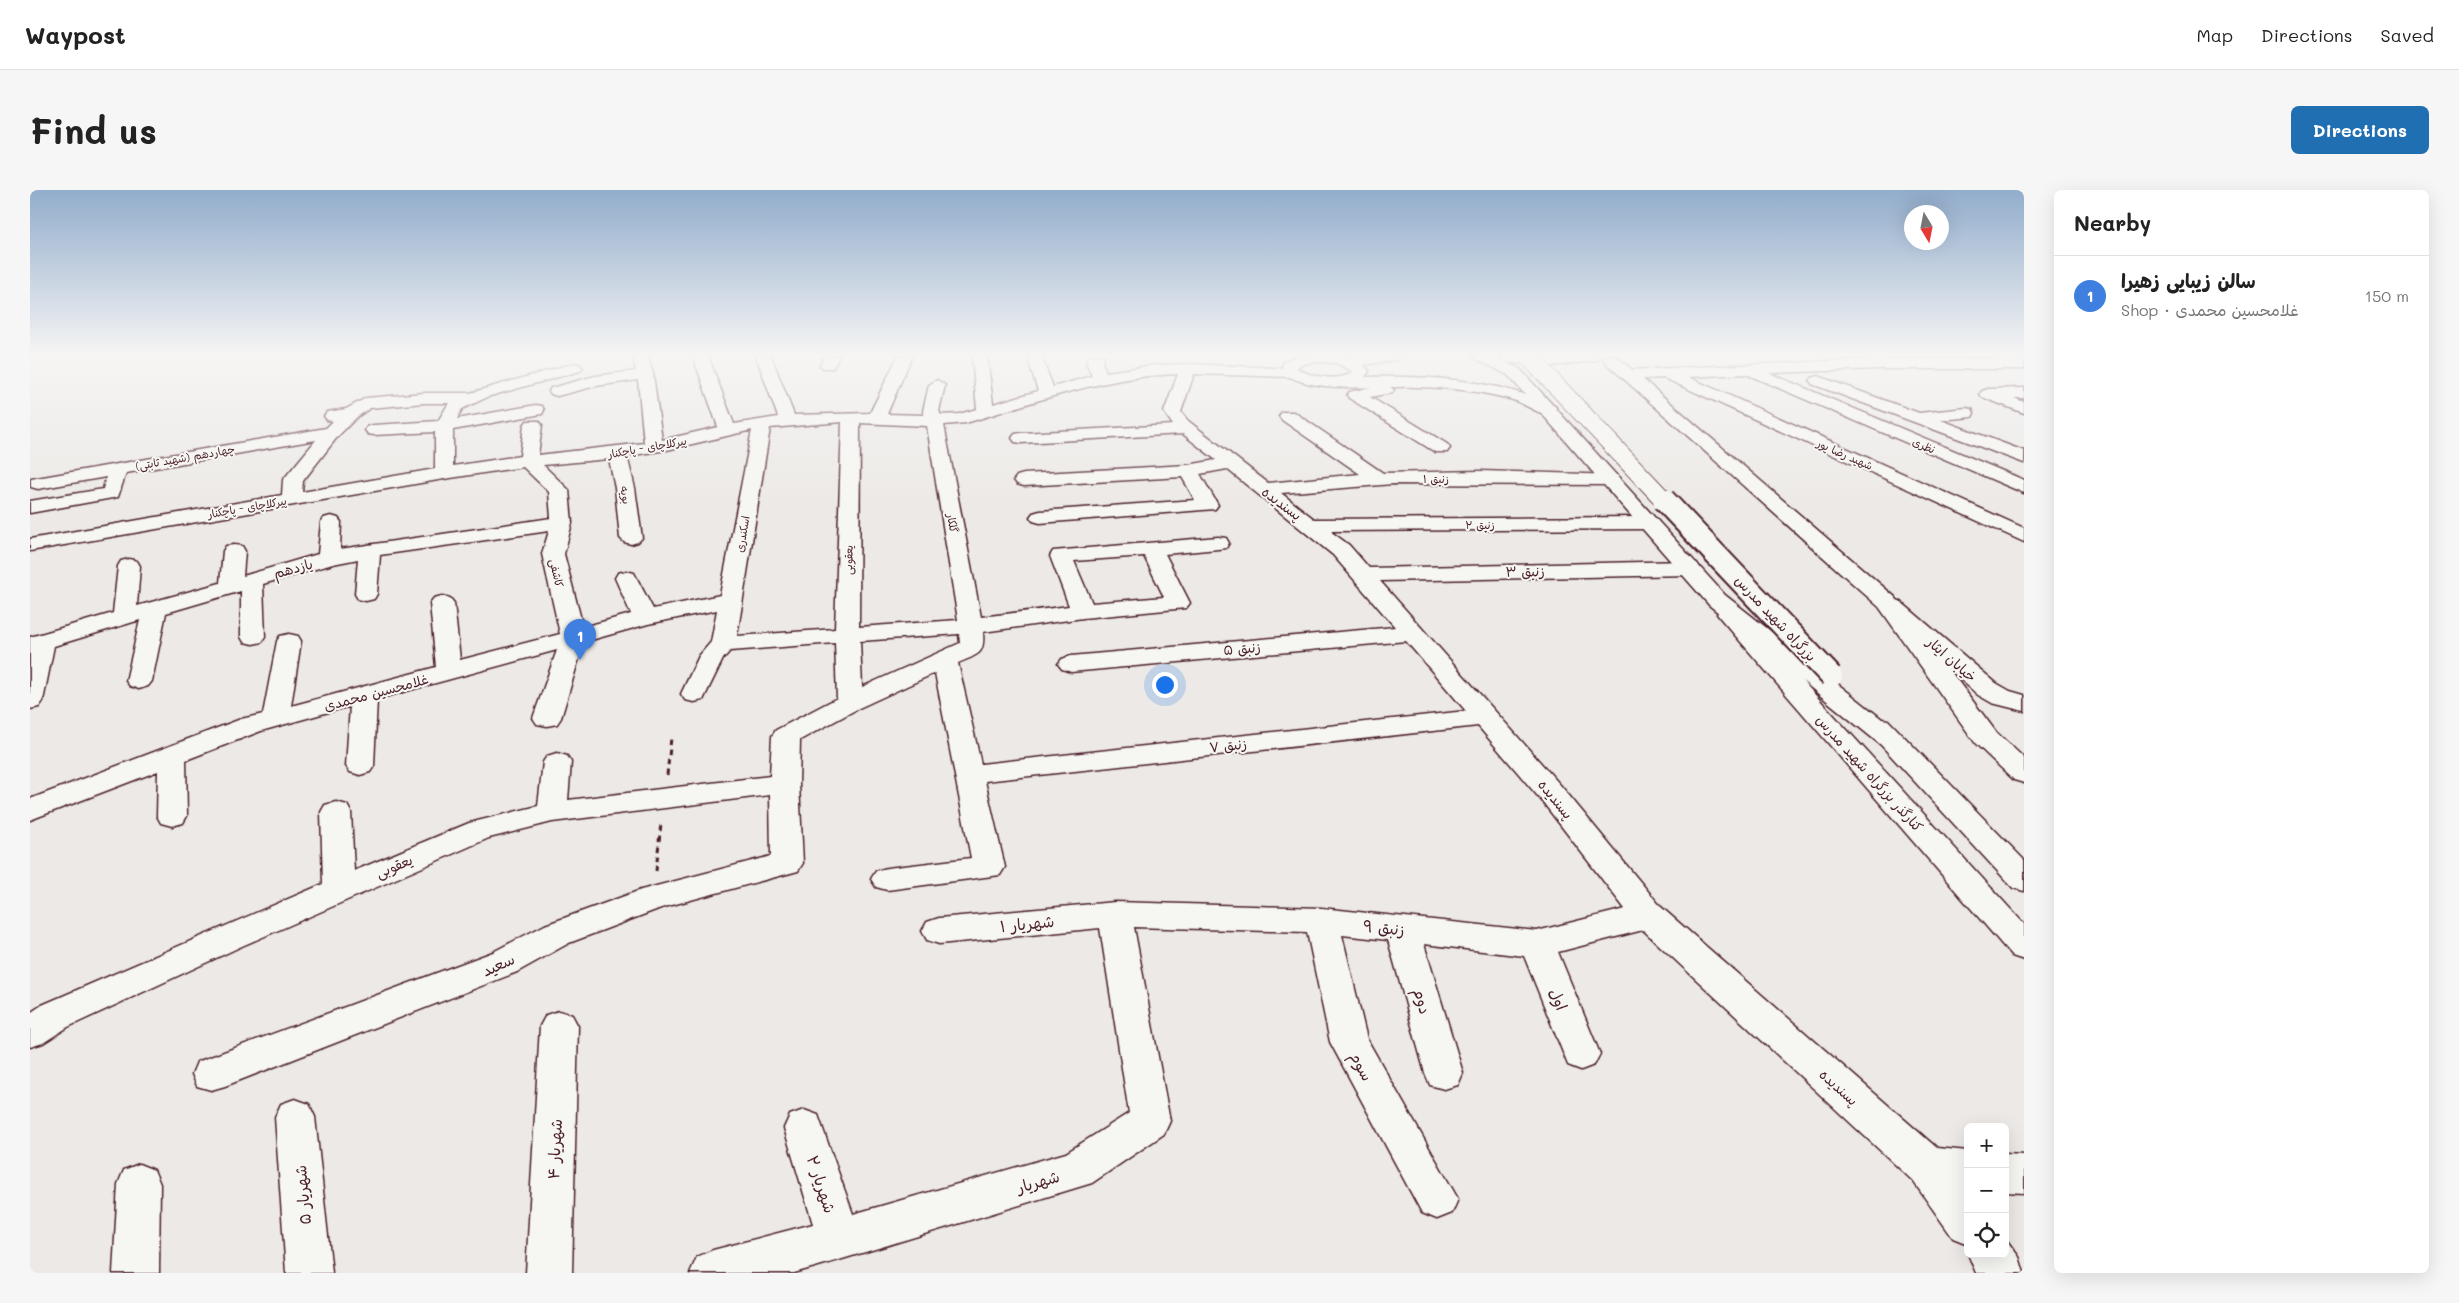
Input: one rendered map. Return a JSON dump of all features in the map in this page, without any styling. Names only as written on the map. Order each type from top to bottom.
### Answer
[{"type":"main road","points":[[292,499],[293,480],[332,432],[351,413],[361,407]]},
{"type":"main road","points":[[444,473],[444,426],[455,407]]},
{"type":"main road","points":[[649,407],[654,447]]},
{"type":"main road","points":[[719,407],[728,430]]},
{"type":"main road","points":[[782,407],[788,421]]},
{"type":"main road","points":[[876,418],[881,407]]},
{"type":"main road","points":[[932,407],[931,411],[935,421]]},
{"type":"main road","points":[[985,407],[986,412]]},
{"type":"main road","name":"پیرکلاچای - پاچکنار","points":[[30,545],[444,473],[654,447],[762,424],[851,417],[935,421],[960,419],[1005,407]]},
{"type":"main road","name":"پسندیده","points":[[1174,407],[1172,412],[1187,429],[1311,524],[1340,550],[1552,794],[1649,916],[1948,1169],[1964,1213]]},
{"type":"main road","points":[[1372,407],[1441,448]]},
{"type":"main road","points":[[1541,407],[1549,410]]},
{"type":"main road","points":[[1546,407],[1717,600],[1890,739]]},
{"type":"main road","name":"بزرگراه شهید مدرس","points":[[1576,407],[2024,880]]},
{"type":"main road","points":[[1664,407],[1887,602],[1980,730],[2024,774]]},
{"type":"main road","name":"شهید رضا پور","points":[[1740,407],[2024,536]]},
{"type":"main road","name":"نظری","points":[[1833,407],[2024,488]]},
{"type":"main road","points":[[1885,407],[2024,457]]},
{"type":"main road","points":[[252,430],[351,413]]},
{"type":"main road","points":[[1915,418],[1966,413]]},
{"type":"main road","points":[[1288,416],[1378,478]]},
{"type":"main road","points":[[374,430],[444,426],[535,417],[528,462]]},
{"type":"main road","name":"یعقوبی","points":[[850,702],[847,635],[851,417]]},
{"type":"main road","name":"گلکار","points":[[935,421],[972,626]]},
{"type":"main road","name":"اسکندری","points":[[723,644],[762,424]]},
{"type":"main road","points":[[1022,438],[1187,429]]},
{"type":"main road","name":"چهاردهم (شهید ثابتی)","points":[[30,507],[111,493],[118,469],[332,432]]},
{"type":"main road","name":"بویه","points":[[617,452],[626,488],[631,538]]},
{"type":"main road","name":"کاشفی","points":[[528,462],[559,490],[562,524],[553,554],[573,638]]},
{"type":"main road","points":[[1024,480],[1188,471],[1231,463]]},
{"type":"main road","points":[[38,483],[118,469]]},
{"type":"main road","points":[[1040,518],[1208,505],[1188,471]]},
{"type":"main road","name":"زنبق ۱","points":[[1263,489],[1324,480],[1378,478],[1610,479]]},
{"type":"main road","points":[[329,558],[331,522]]},
{"type":"main road","name":"زنبق ۲","points":[[1311,524],[1649,523]]},
{"type":"main road","name":"یازدهم","points":[[36,643],[329,558],[370,550],[562,524]]},
{"type":"main road","points":[[1083,611],[1061,556],[1218,544]]},
{"type":"main road","points":[[694,694],[712,656],[723,644],[972,626],[1083,611],[1178,602],[1152,549]]},
{"type":"main road","points":[[366,594],[370,550]]},
{"type":"main road","points":[[234,551],[254,637]]},
{"type":"main road","points":[[125,616],[129,566]]},
{"type":"main road","name":"زنبق ۳","points":[[1361,575],[1689,568]]},
{"type":"main road","points":[[626,578],[645,618]]},
{"type":"main road","name":"غلامحسین محمدی","points":[[30,810],[251,725],[645,618],[730,600]]},
{"type":"main road","name":"کنارگذر بزرگراه شهید مدرس","points":[[1717,600],[2024,946]]},
{"type":"main road","name":"خیابان ایثار","points":[[1887,602],[1987,689],[2001,697],[2024,704]]},
{"type":"main road","points":[[442,603],[449,672]]},
{"type":"main road","points":[[140,680],[155,607]]},
{"type":"main road","points":[[784,784],[786,736],[850,702],[972,646],[972,626]]},
{"type":"main road","name":"زنبق ۵","points":[[1072,664],[1412,633]]},
{"type":"main road","points":[[547,718],[573,638]]},
{"type":"main road","points":[[275,719],[289,641]]},
{"type":"main road","points":[[30,701],[36,643]]},
{"type":"main road","points":[[887,879],[989,867],[945,660]]},
{"type":"main road","points":[[360,766],[364,695]]},
{"type":"main road","name":"خیابان ایثار","points":[[1980,730],[1980,719],[1985,711],[2002,706],[2024,704]]},
{"type":"main road","name":"زنبق ۷","points":[[970,774],[1485,717]]},
{"type":"main road","points":[[172,755],[172,816]]},
{"type":"main road","points":[[552,812],[557,762]]},
{"type":"main road","name":"یعقوبی","points":[[30,1032],[55,1016],[480,830],[552,812],[784,784]]},
{"type":"main road","name":"سعید","points":[[211,1074],[505,962],[557,934],[653,898],[787,864],[784,784]]},
{"type":"main road","points":[[336,812],[340,890]]},
{"type":"main road","name":"زنبق ۹","points":[[1115,914],[1321,920],[1537,944],[1649,916]]},
{"type":"main road","name":"شهریار ۱","points":[[939,932],[1115,914]]},
{"type":"main road","name":"شهریار","points":[[713,1273],[839,1239],[1077,1169],[1150,1121],[1115,914]]},
{"type":"main road","name":"سوم","points":[[1321,920],[1349,1042],[1437,1199]]},
{"type":"main road","name":"دوم","points":[[1402,929],[1444,1073]]},
{"type":"main road","name":"اول","points":[[1537,944],[1581,1054]]},
{"type":"main road","name":"شهریار ۴","points":[[548,1273],[560,1026]]},
{"type":"main road","name":"شهریار ۵","points":[[295,1117],[309,1273]]},
{"type":"main road","name":"شهریار ۲","points":[[804,1128],[839,1239]]},
{"type":"main road","points":[[2009,1173],[2024,1174]]},
{"type":"main road","points":[[136,1273],[139,1184]]},
{"type":"main road","points":[[1993,1258],[2003,1273]]},
{"type":"place","name":"سالن زیبایی زهیرا","points":[[580,660]]}]
